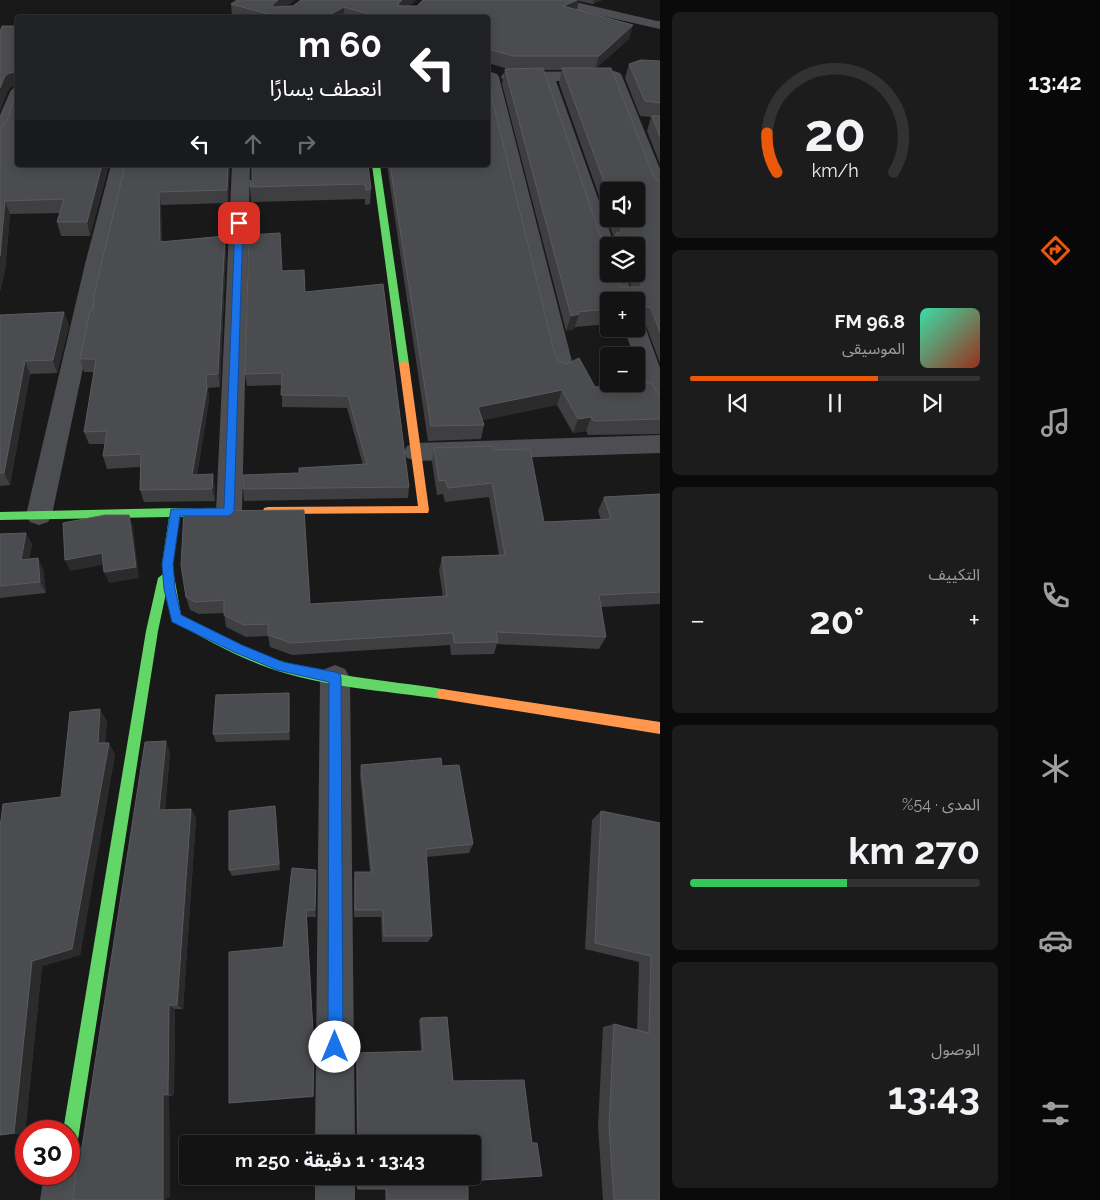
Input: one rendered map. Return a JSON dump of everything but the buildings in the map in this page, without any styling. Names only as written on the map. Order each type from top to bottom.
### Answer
[{"type":"street","points":[[548,0],[658,28]]},
{"type":"street","points":[[649,8],[658,28]]},
{"type":"street","points":[[490,77],[614,76],[620,70],[629,69]]},
{"type":"street","points":[[614,76],[660,190]]},
{"type":"street","points":[[547,77],[602,237]]},
{"type":"street","points":[[490,81],[563,369]]},
{"type":"street","points":[[0,135],[15,85]]},
{"type":"street","points":[[632,122],[651,124]]},
{"type":"street","points":[[39,515],[95,264],[119,167]]},
{"type":"street","points":[[0,516],[234,512],[241,167]]},
{"type":"street","points":[[258,511],[424,510],[376,167]]},
{"type":"street","points":[[637,337],[660,400]]},
{"type":"street","points":[[416,452],[660,444]]},
{"type":"street","points":[[73,1120],[152,631],[167,564],[175,512]]},
{"type":"street","points":[[167,564],[176,618],[238,649],[282,667],[335,678],[660,728]]},
{"type":"street","points":[[335,678],[335,1135]]},
{"type":"street","points":[[60,1200],[62,1185]]},
{"type":"street","points":[[335,1185],[335,1200]]},
{"type":"traffic: fast","points":[[376,167],[404,364]]},
{"type":"traffic: fast","points":[[175,512],[167,564],[176,618],[242,652],[269,663],[342,680],[442,694]]},
{"type":"traffic: fast","points":[[0,516],[223,512]]},
{"type":"traffic: fast","points":[[73,1120],[152,631],[164,578]]},
{"type":"traffic: slow","points":[[268,511],[424,510],[404,364]]},
{"type":"traffic: slow","points":[[442,694],[660,728]]},
{"type":"route","points":[[239,223],[229,512],[175,512],[167,564],[176,618],[238,649],[282,667],[335,678],[335,1047]]}]
